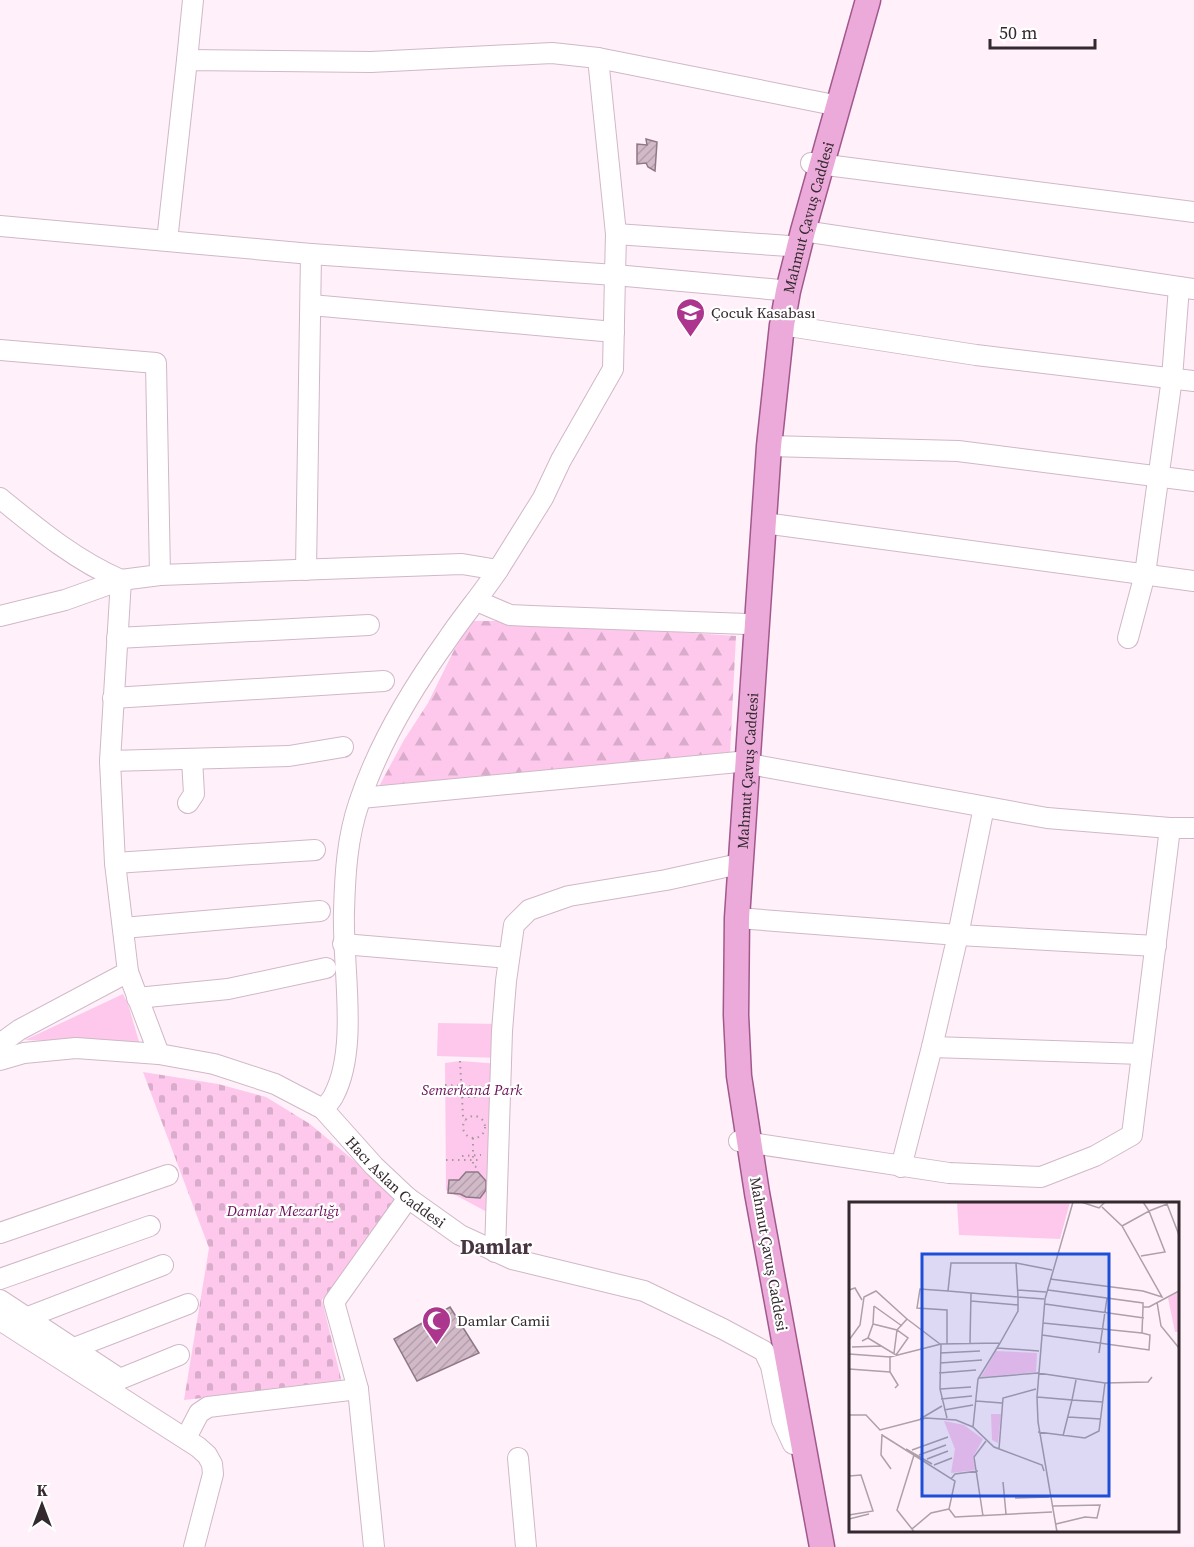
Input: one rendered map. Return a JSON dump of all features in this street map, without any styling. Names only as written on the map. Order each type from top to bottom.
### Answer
[{"type":"main road","points":[[817,165],[829,104],[858,0]]},
{"type":"main road","name":"Mahmut Çavuş Caddesi","points":[[822,1547],[744,1142],[737,1046],[736,918],[743,763],[769,446],[782,325],[796,239],[868,0]]},
{"type":"main road","points":[[796,239],[780,290],[765,404],[747,624],[743,763],[726,909],[726,1017],[727,1060],[744,1142],[769,1348],[793,1444],[811,1547]]},
{"type":"street","points":[[166,241],[193,0]]},
{"type":"street","points":[[187,60],[371,62],[552,52],[598,58],[829,104]]},
{"type":"street","points":[[323,1109],[334,1097],[343,1072],[348,1038],[343,944],[346,860],[361,798],[379,754],[408,699],[447,638],[477,602],[543,498],[561,460],[613,369],[616,234],[598,58]]},
{"type":"street","points":[[817,165],[1194,212]]},
{"type":"street","points":[[0,226],[311,254],[615,275],[780,290]]},
{"type":"street","points":[[616,234],[796,239],[1187,288],[1145,574],[1128,638]]},
{"type":"street","points":[[306,570],[311,254]]},
{"type":"street","points":[[311,305],[614,332]]},
{"type":"street","points":[[782,325],[976,355],[1194,381]]},
{"type":"street","points":[[0,350],[156,363],[160,575]]},
{"type":"street","points":[[769,446],[958,451],[1194,481]]},
{"type":"street","points":[[0,498],[72,554],[96,569],[121,580]]},
{"type":"street","points":[[764,523],[1194,581]]},
{"type":"street","points":[[0,616],[65,600],[121,580],[160,575],[462,564],[498,570]]},
{"type":"street","points":[[121,580],[110,761],[115,863],[128,972],[159,1054]]},
{"type":"street","points":[[477,602],[510,615],[747,624]]},
{"type":"street","points":[[117,638],[369,625]]},
{"type":"street","points":[[113,698],[384,681]]},
{"type":"street","points":[[110,761],[289,756],[343,747]]},
{"type":"street","points":[[188,803],[194,794],[192,759]]},
{"type":"street","points":[[361,798],[743,763],[1047,818],[1194,828]]},
{"type":"street","points":[[901,1167],[958,935],[984,807]]},
{"type":"street","points":[[744,1142],[949,1173],[1041,1177],[1095,1156],[1132,1135],[1170,828]]},
{"type":"street","points":[[115,863],[315,850]]},
{"type":"street","points":[[495,1252],[491,1157],[514,925],[529,910],[569,896],[666,880],[730,866]]},
{"type":"street","points":[[123,928],[320,911]]},
{"type":"street","points":[[736,918],[958,935],[1156,946]]},
{"type":"street","points":[[343,944],[509,958]]},
{"type":"street","points":[[137,998],[228,988],[326,968]]},
{"type":"street","points":[[0,1044],[19,1030],[128,972]]},
{"type":"street","points":[[932,1047],[1142,1054]]},
{"type":"street","name":"Hacı Aslan Caddesi","points":[[0,1060],[24,1053],[76,1048],[159,1054],[214,1064],[275,1084],[323,1109],[374,1166],[408,1198],[460,1235],[512,1259],[644,1291],[769,1348]]},
{"type":"street","points":[[0,1233],[168,1175]]},
{"type":"street","points":[[374,1547],[358,1389],[334,1302],[408,1198]]},
{"type":"street","points":[[0,1279],[150,1226]]},
{"type":"street","points":[[28,1317],[163,1265]]},
{"type":"street","points":[[0,1300],[120,1379],[179,1355]]},
{"type":"street","points":[[74,1348],[188,1304]]},
{"type":"street","points":[[0,1320],[186,1438],[207,1455],[212,1464],[213,1474],[194,1547]]},
{"type":"street","points":[[186,1438],[199,1413],[208,1407],[358,1389]]},
{"type":"street","points":[[518,1458],[526,1547]]},
{"type":"path","points":[[460,1061],[464,1132],[469,1137],[476,1138],[484,1132],[484,1122],[478,1117],[471,1117],[465,1121]]},
{"type":"path","points":[[445,1085],[499,1087]]},
{"type":"path","points":[[462,1097],[479,1097]]},
{"type":"path","points":[[462,1156],[491,1157]]},
{"type":"path","points":[[446,1160],[491,1157]]},
{"type":"green space","points":[[472,621],[501,621],[540,626],[578,625],[736,636],[730,754],[378,788],[404,740],[428,703],[460,638]]},
{"type":"green space","points":[[123,994],[140,1045],[25,1040]]},
{"type":"green space","points":[[438,1023],[501,1024],[500,1058],[437,1056]]},
{"type":"green space","name":"Semerkand Park","points":[[460,1061],[500,1064],[487,1212],[446,1190],[445,1063]]},
{"type":"green space","name":"Damlar Mezarlığı","points":[[143,1072],[218,1084],[266,1097],[310,1124],[387,1188],[393,1199],[393,1207],[322,1300],[342,1383],[184,1400],[209,1248]]},
{"type":"building","points":[[646,139],[657,142],[655,171],[646,163],[637,164],[637,144],[647,145]]},
{"type":"building","points":[[466,1172],[478,1172],[486,1181],[486,1190],[480,1198],[448,1193],[449,1180],[459,1180]]},
{"type":"building","name":"Damlar Camii","points":[[450,1307],[479,1353],[417,1381],[394,1339]]},
{"type":"place","name":"Çocuk Kasabası","points":[[690,338]]},
{"type":"place","name":"Damlar Camii","points":[[436,1346]]},
{"type":"district","name":"Damlar","points":[[496,1246]]}]
